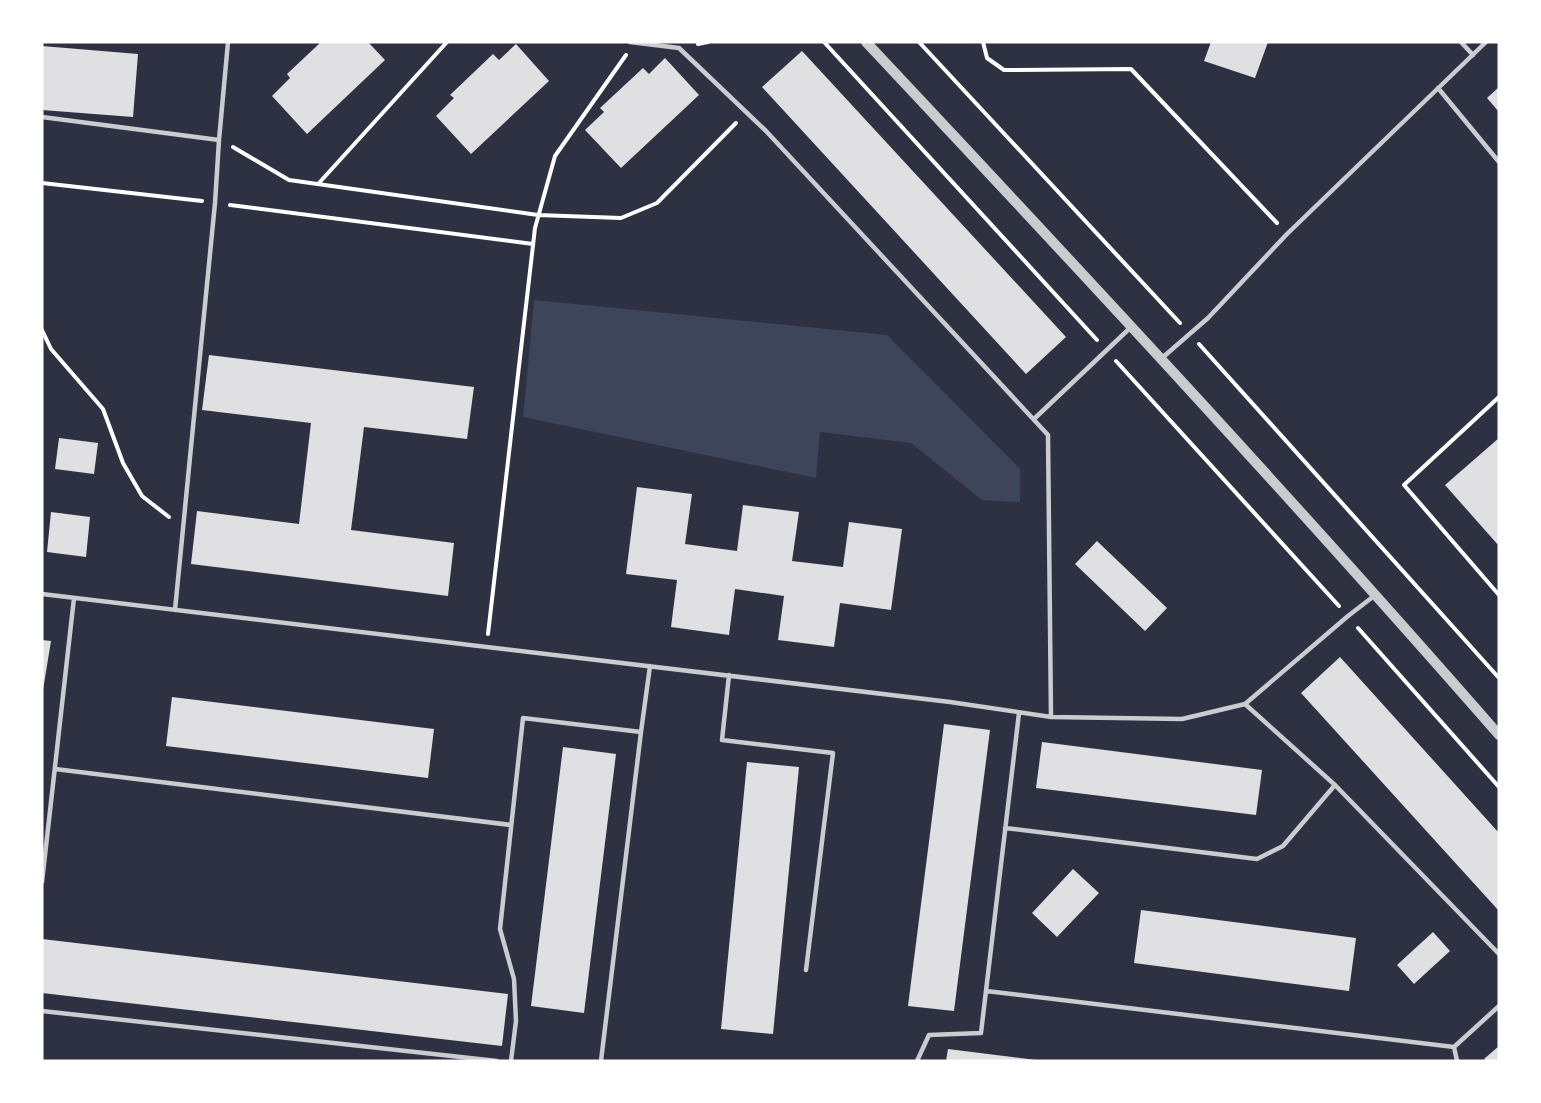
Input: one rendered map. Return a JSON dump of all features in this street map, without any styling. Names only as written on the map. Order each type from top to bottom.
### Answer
[{"type":"street","points":[[866,42],[1162,358],[1376,594],[1499,735]]},
{"type":"lane","points":[[175,610],[215,203],[228,42]]},
{"type":"lane","points":[[630,42],[679,48],[746,112],[1048,435],[1051,717]]},
{"type":"lane","points":[[1461,42],[1473,55]]},
{"type":"lane","points":[[1162,358],[1208,318],[1287,234],[1486,42]]},
{"type":"lane","points":[[1438,88],[1499,162]]},
{"type":"lane","points":[[42,117],[219,140]]},
{"type":"lane","points":[[1034,419],[1132,326]]},
{"type":"lane","points":[[42,594],[729,675],[950,702],[1051,717],[1182,719],[1245,704],[1376,594]]},
{"type":"lane","points":[[42,882],[74,598]]},
{"type":"lane","points":[[601,1061],[650,666]]},
{"type":"lane","points":[[729,675],[722,740],[833,753],[806,970]]},
{"type":"lane","points":[[1245,704],[1335,784],[1499,954]]},
{"type":"lane","points":[[917,1061],[929,1035],[981,1033],[1019,713]]},
{"type":"lane","points":[[512,1061],[516,1021],[514,980],[500,929],[523,718],[641,732]]},
{"type":"lane","points":[[55,770],[511,825]]},
{"type":"lane","points":[[1005,828],[1257,859],[1283,846],[1335,784]]},
{"type":"lane","points":[[986,991],[1454,1047],[1499,1006]]},
{"type":"lane","points":[[42,1011],[497,1061]]},
{"type":"lane","points":[[1454,1047],[1457,1061]]},
{"type":"path","points":[[319,184],[447,42]]},
{"type":"path","points":[[824,42],[1348,616],[1499,787]]},
{"type":"path","points":[[919,42],[1190,333],[1499,678]]},
{"type":"path","points":[[983,42],[987,58],[1004,70],[1131,69],[1287,234]]},
{"type":"path","points":[[486,647],[538,215],[555,156],[635,43]]},
{"type":"path","points":[[219,140],[290,180],[538,215],[621,218],[657,203],[746,112]]},
{"type":"path","points":[[42,183],[533,244]]},
{"type":"path","points":[[42,330],[51,349],[103,409],[123,464],[142,496],[183,528]]},
{"type":"path","points":[[1499,397],[1404,485],[1499,595]]},
{"type":"shaded area","points":[[534,300],[887,335],[1020,469],[1020,502],[982,500],[911,443],[820,432],[816,478],[523,417]]},
{"type":"building","points":[[321,42],[368,42],[385,60],[307,134],[272,96],[290,78],[287,74]]},
{"type":"building","points":[[1211,42],[1268,42],[1255,78],[1204,61]]},
{"type":"building","points":[[516,44],[549,81],[471,154],[436,116],[454,98],[450,95],[493,54],[499,60]]},
{"type":"building","points":[[42,46],[138,54],[133,117],[42,110]]},
{"type":"building","points":[[802,51],[1066,337],[1026,374],[762,87]]},
{"type":"building","points":[[665,58],[699,95],[621,168],[585,130],[604,112],[600,108],[643,68],[649,74]]},
{"type":"building","points":[[1499,87],[1499,112],[1487,98]]},
{"type":"building","points":[[209,355],[474,387],[467,439],[364,427],[351,530],[454,543],[448,596],[191,564],[197,511],[299,524],[311,423],[202,410]]},
{"type":"building","points":[[59,438],[98,443],[94,474],[55,469]]},
{"type":"building","points":[[1499,438],[1499,546],[1445,485]]},
{"type":"building","points":[[637,487],[692,494],[685,544],[737,551],[743,505],[799,512],[792,561],[843,567],[849,522],[902,529],[891,610],[840,603],[834,647],[778,640],[784,596],[735,589],[729,635],[671,627],[677,580],[626,574]]},
{"type":"building","points":[[51,512],[90,517],[86,557],[47,552]]},
{"type":"building","points":[[1097,541],[1167,608],[1145,631],[1075,564]]},
{"type":"building","points":[[42,640],[51,641],[43,690],[42,689]]},
{"type":"building","points":[[1340,657],[1499,833],[1499,911],[1301,693]]},
{"type":"building","points":[[172,697],[434,729],[428,778],[166,746]]},
{"type":"building","points":[[944,724],[990,730],[954,1011],[908,1006]]},
{"type":"building","points":[[1042,742],[1262,770],[1256,815],[1036,788]]},
{"type":"building","points":[[563,747],[616,754],[584,1013],[531,1006]]},
{"type":"building","points":[[747,762],[799,767],[773,1034],[721,1029]]},
{"type":"building","points":[[1073,869],[1099,893],[1057,937],[1032,913]]},
{"type":"building","points":[[1141,910],[1356,938],[1349,991],[1134,963]]},
{"type":"building","points":[[1433,932],[1450,951],[1414,984],[1397,965]]},
{"type":"building","points":[[42,939],[508,994],[502,1046],[42,993]]},
{"type":"building","points":[[1499,1046],[1499,1061],[1484,1059]]},
{"type":"building","points":[[948,1049],[1036,1060],[1036,1061],[946,1061]]}]
